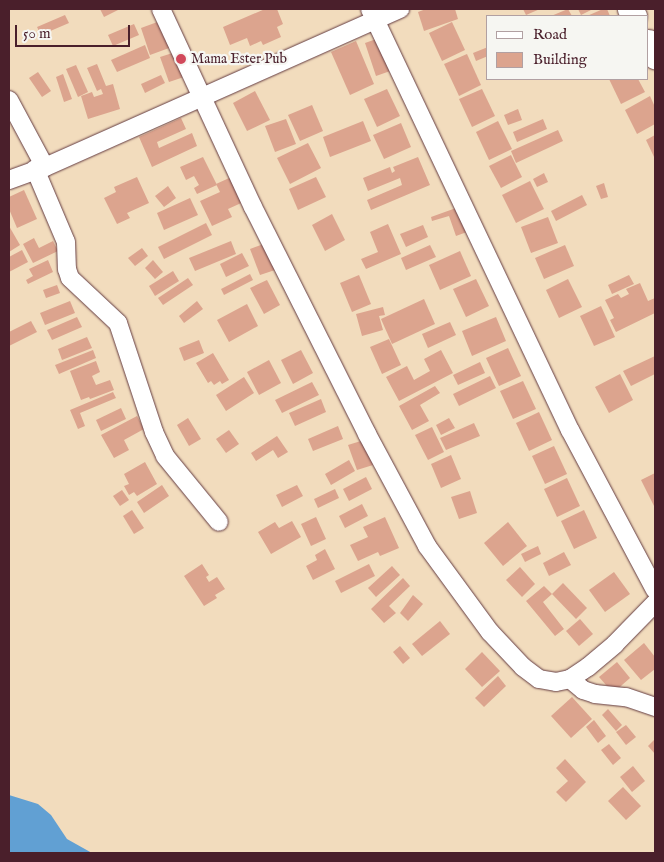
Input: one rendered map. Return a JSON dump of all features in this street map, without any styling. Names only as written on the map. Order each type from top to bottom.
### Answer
[{"type":"street","points":[[162,9],[253,207],[367,434],[427,546],[490,632],[523,667],[539,679],[556,682],[570,679],[615,644],[655,603]]},
{"type":"street","points":[[9,180],[202,96],[373,15],[400,9]]},
{"type":"street","points":[[373,15],[570,430],[655,590]]},
{"type":"street","points":[[649,44],[655,56]]},
{"type":"street","points":[[9,100],[40,168],[66,242],[67,269],[70,278],[118,323],[154,432],[165,456],[219,522]]},
{"type":"street","points":[[570,679],[583,690],[595,694],[626,697],[655,707]]},
{"type":"water","points":[[9,795],[38,804],[51,815],[67,839],[92,853],[9,853]]},
{"type":"building","points":[[100,9],[120,9],[104,17]]},
{"type":"building","points":[[265,9],[277,9],[283,24],[277,27],[281,37],[263,45],[261,41],[250,46],[247,38],[230,45],[223,27]]},
{"type":"building","points":[[426,9],[455,9],[458,19],[424,31],[418,12]]},
{"type":"building","points":[[523,9],[540,9],[526,15]]},
{"type":"building","points":[[568,9],[571,15],[553,15]]},
{"type":"building","points":[[578,9],[593,9],[581,15]]},
{"type":"building","points":[[607,9],[610,15],[589,15]]},
{"type":"building","points":[[65,15],[69,23],[41,35],[37,27]]},
{"type":"building","points":[[171,17],[180,44],[150,55],[141,28]]},
{"type":"building","points":[[452,22],[465,50],[442,61],[429,33]]},
{"type":"building","points":[[134,24],[139,35],[113,46],[108,35]]},
{"type":"building","points":[[385,36],[396,69],[376,76],[365,43]]},
{"type":"building","points":[[356,41],[374,84],[350,95],[331,52]]},
{"type":"building","points":[[145,45],[150,58],[117,72],[111,60]]},
{"type":"building","points":[[487,47],[487,56],[476,61],[473,53]]},
{"type":"building","points":[[185,49],[193,74],[169,82],[160,57]]},
{"type":"building","points":[[467,54],[481,85],[459,96],[444,64]]},
{"type":"building","points":[[97,64],[106,86],[113,84],[120,109],[88,119],[81,96],[92,92],[94,97],[103,94],[101,89],[97,91],[87,68]]},
{"type":"building","points":[[76,65],[88,92],[78,97],[66,69]]},
{"type":"building","points":[[38,72],[51,91],[42,97],[29,78]]},
{"type":"building","points":[[63,74],[72,99],[64,102],[56,77]]},
{"type":"building","points":[[161,75],[165,83],[145,93],[141,84]]},
{"type":"building","points":[[609,80],[639,80],[645,92],[621,104]]},
{"type":"building","points":[[387,89],[400,116],[377,127],[364,99]]},
{"type":"building","points":[[482,89],[495,116],[472,127],[459,99]]},
{"type":"building","points":[[255,91],[270,120],[247,131],[233,103]]},
{"type":"building","points":[[650,96],[655,107],[655,124],[637,134],[625,110]]},
{"type":"building","points":[[312,105],[323,131],[300,141],[288,115]]},
{"type":"building","points":[[518,109],[522,120],[508,125],[504,115]]},
{"type":"building","points":[[181,118],[186,129],[157,142],[159,148],[192,133],[197,146],[152,167],[139,137]]},
{"type":"building","points":[[286,119],[296,144],[275,152],[265,126]]},
{"type":"building","points":[[543,119],[547,129],[517,142],[513,132]]},
{"type":"building","points":[[363,121],[371,141],[330,157],[323,137]]},
{"type":"building","points":[[498,121],[512,149],[489,160],[476,132]]},
{"type":"building","points":[[401,123],[411,147],[384,159],[373,135]]},
{"type":"building","points":[[558,130],[563,141],[516,163],[511,151]]},
{"type":"building","points":[[655,135],[655,159],[646,140]]},
{"type":"building","points":[[308,143],[321,168],[290,184],[277,158]]},
{"type":"building","points":[[511,155],[522,177],[501,188],[489,166]]},
{"type":"building","points":[[203,157],[217,185],[197,194],[194,188],[199,185],[194,176],[186,180],[180,167]]},
{"type":"building","points":[[418,157],[430,185],[371,210],[367,200],[402,185],[400,178],[368,191],[363,178],[390,167],[392,173],[395,171],[393,167]]},
{"type":"building","points":[[544,173],[548,182],[537,187],[533,179]]},
{"type":"building","points":[[238,174],[250,199],[228,209],[232,217],[212,226],[200,201],[220,192],[216,184]]},
{"type":"building","points":[[137,177],[149,203],[127,213],[130,218],[117,224],[104,198],[116,192],[114,187]]},
{"type":"building","points":[[316,177],[326,197],[298,210],[289,189]]},
{"type":"building","points":[[530,181],[544,209],[516,223],[502,195]]},
{"type":"building","points":[[604,183],[608,197],[601,199],[596,186]]},
{"type":"building","points":[[168,186],[176,198],[164,207],[155,196]]},
{"type":"building","points":[[24,190],[37,219],[17,228],[9,209],[9,197]]},
{"type":"building","points":[[582,195],[587,205],[556,221],[551,211]]},
{"type":"building","points":[[190,198],[198,215],[164,230],[157,213]]},
{"type":"building","points":[[456,208],[475,229],[456,236],[449,216],[432,221],[431,217]]},
{"type":"building","points":[[332,214],[345,240],[325,251],[312,225]]},
{"type":"building","points":[[548,217],[558,243],[531,253],[521,227]]},
{"type":"building","points":[[206,223],[212,235],[164,259],[158,247]]},
{"type":"building","points":[[388,224],[401,254],[366,269],[361,259],[378,252],[370,232]]},
{"type":"building","points":[[423,225],[428,237],[406,247],[400,234]]},
{"type":"building","points":[[9,226],[20,245],[9,252]]},
{"type":"building","points":[[34,238],[39,248],[53,241],[58,251],[33,263],[23,244]]},
{"type":"building","points":[[231,241],[236,254],[195,271],[189,258]]},
{"type":"building","points":[[272,241],[281,268],[260,275],[250,249]]},
{"type":"building","points":[[430,245],[436,257],[406,270],[401,258]]},
{"type":"building","points":[[565,245],[574,266],[544,279],[535,258]]},
{"type":"building","points":[[142,248],[148,256],[135,266],[128,258]]},
{"type":"building","points":[[22,250],[28,262],[9,272],[9,257]]},
{"type":"building","points":[[460,251],[471,276],[440,290],[429,265]]},
{"type":"building","points":[[242,253],[249,266],[226,277],[220,264]]},
{"type":"building","points":[[48,260],[53,272],[28,284],[26,280],[33,276],[29,269]]},
{"type":"building","points":[[153,260],[163,272],[155,279],[145,268]]},
{"type":"building","points":[[173,271],[179,281],[155,296],[149,286]]},
{"type":"building","points":[[250,274],[253,280],[224,295],[221,289]]},
{"type":"building","points":[[359,275],[371,304],[352,312],[340,283]]},
{"type":"building","points":[[629,275],[634,284],[612,294],[608,285]]},
{"type":"building","points":[[188,278],[193,285],[163,305],[158,298]]},
{"type":"building","points":[[476,279],[489,306],[466,317],[453,289]]},
{"type":"building","points":[[568,279],[582,307],[559,318],[546,290]]},
{"type":"building","points":[[267,280],[280,305],[264,314],[250,288]]},
{"type":"building","points":[[640,283],[648,301],[655,298],[655,313],[616,332],[610,320],[614,318],[605,300],[618,294],[621,298],[629,294],[626,289]]},
{"type":"building","points":[[57,285],[60,293],[46,298],[43,290]]},
{"type":"building","points":[[424,299],[435,324],[392,344],[381,319]]},
{"type":"building","points":[[70,301],[75,313],[45,325],[40,313]]},
{"type":"building","points":[[197,301],[203,309],[184,323],[179,316]]},
{"type":"building","points":[[247,304],[258,326],[229,342],[217,320]]},
{"type":"building","points":[[601,306],[615,337],[594,346],[580,316]]},
{"type":"building","points":[[383,307],[385,315],[379,316],[383,330],[362,336],[356,314]]},
{"type":"building","points":[[77,317],[82,327],[52,340],[47,330]]},
{"type":"building","points":[[496,317],[506,341],[472,356],[462,331]]},
{"type":"building","points":[[31,321],[37,332],[9,346],[9,332]]},
{"type":"building","points":[[450,322],[456,335],[428,348],[422,334]]},
{"type":"building","points":[[87,337],[92,348],[62,360],[58,349]]},
{"type":"building","points":[[389,339],[401,365],[382,374],[370,347]]},
{"type":"building","points":[[199,340],[204,353],[184,361],[179,348]]},
{"type":"building","points":[[508,348],[521,376],[499,386],[486,358]]},
{"type":"building","points":[[93,350],[96,358],[59,374],[55,365]]},
{"type":"building","points":[[301,350],[313,373],[293,384],[281,360]]},
{"type":"building","points":[[441,350],[453,373],[399,401],[386,377],[407,366],[414,380],[430,371],[424,359]]},
{"type":"building","points":[[213,353],[229,380],[222,384],[220,381],[214,385],[211,381],[208,383],[196,363]]},
{"type":"building","points":[[655,356],[655,374],[631,386],[623,371]]},
{"type":"building","points":[[269,360],[281,383],[259,395],[247,372]]},
{"type":"building","points":[[96,361],[100,372],[92,376],[96,385],[110,380],[114,390],[90,399],[89,397],[81,400],[70,371]]},
{"type":"building","points":[[480,362],[485,373],[458,385],[453,375]]},
{"type":"building","points":[[620,374],[633,400],[609,413],[595,387]]},
{"type":"building","points":[[490,376],[496,388],[459,406],[453,394]]},
{"type":"building","points":[[244,377],[254,393],[226,411],[216,395]]},
{"type":"building","points":[[523,381],[536,409],[513,419],[500,391]]},
{"type":"building","points":[[312,382],[319,395],[282,413],[275,400]]},
{"type":"building","points":[[435,386],[440,393],[420,405],[429,421],[412,430],[399,406]]},
{"type":"building","points":[[113,392],[116,398],[80,413],[85,426],[78,429],[70,410]]},
{"type":"building","points":[[321,399],[326,412],[295,426],[289,413]]},
{"type":"building","points":[[121,408],[126,419],[101,431],[96,420]]},
{"type":"building","points":[[539,412],[552,440],[529,451],[516,423]]},
{"type":"building","points":[[137,416],[144,429],[124,440],[129,450],[114,458],[101,435]]},
{"type":"building","points":[[188,418],[201,439],[189,446],[177,425]]},
{"type":"building","points":[[449,418],[455,428],[441,435],[436,425]]},
{"type":"building","points":[[474,423],[480,436],[446,450],[440,438]]},
{"type":"building","points":[[338,426],[343,439],[313,451],[308,439]]},
{"type":"building","points":[[432,427],[444,452],[428,460],[415,435]]},
{"type":"building","points":[[229,430],[239,444],[226,453],[216,439]]},
{"type":"building","points":[[277,436],[288,452],[278,458],[273,450],[256,461],[251,453]]},
{"type":"building","points":[[364,440],[373,465],[357,470],[348,445]]},
{"type":"building","points":[[554,446],[567,474],[545,484],[532,456]]},
{"type":"building","points":[[451,455],[461,479],[441,488],[431,464]]},
{"type":"building","points":[[349,460],[355,471],[331,485],[325,474]]},
{"type":"building","points":[[145,462],[157,484],[137,496],[134,492],[129,495],[124,486],[129,484],[124,474]]},
{"type":"building","points":[[655,473],[655,508],[641,480]]},
{"type":"building","points":[[366,477],[372,489],[349,501],[343,489]]},
{"type":"building","points":[[567,478],[580,506],[557,517],[544,489]]},
{"type":"building","points":[[162,485],[169,496],[144,513],[137,502]]},
{"type":"building","points":[[297,485],[303,496],[282,507],[276,495]]},
{"type":"building","points":[[335,489],[339,498],[318,508],[314,499]]},
{"type":"building","points":[[122,490],[129,500],[120,506],[113,496]]},
{"type":"building","points":[[470,491],[477,513],[459,519],[451,497]]},
{"type":"building","points":[[362,504],[368,516],[345,528],[339,516]]},
{"type":"building","points":[[132,510],[144,528],[134,534],[123,516]]},
{"type":"building","points":[[584,510],[597,538],[574,549],[561,521]]},
{"type":"building","points":[[316,517],[326,539],[311,546],[301,524]]},
{"type":"building","points":[[385,517],[399,548],[380,556],[378,552],[358,561],[350,545],[368,537],[363,527]]},
{"type":"building","points":[[292,521],[301,537],[271,554],[258,532],[275,522],[279,528]]},
{"type":"building","points":[[508,522],[527,546],[503,566],[484,543]]},
{"type":"building","points":[[538,546],[541,554],[525,562],[521,554]]},
{"type":"building","points":[[325,549],[335,569],[313,580],[306,566],[317,560],[315,555]]},
{"type":"building","points":[[564,552],[571,565],[549,576],[543,563]]},
{"type":"building","points":[[202,564],[209,575],[206,577],[209,582],[217,577],[225,589],[215,595],[217,598],[204,606],[184,576]]},
{"type":"building","points":[[369,564],[375,576],[341,593],[335,581]]},
{"type":"building","points":[[392,566],[400,575],[376,597],[368,588]]},
{"type":"building","points":[[520,567],[535,584],[522,597],[506,580]]},
{"type":"building","points":[[614,572],[630,594],[605,612],[589,590]]},
{"type":"building","points":[[403,578],[410,586],[389,606],[396,613],[384,623],[371,609]]},
{"type":"building","points":[[563,583],[587,608],[576,619],[552,594]]},
{"type":"building","points":[[544,586],[552,594],[543,602],[564,629],[555,636],[526,601]]},
{"type":"building","points":[[413,595],[423,604],[408,621],[400,613]]},
{"type":"building","points":[[580,619],[593,634],[579,646],[566,631]]},
{"type":"building","points":[[440,621],[450,634],[422,656],[412,644]]},
{"type":"building","points":[[644,643],[655,657],[655,669],[641,680],[624,660]]},
{"type":"building","points":[[400,646],[410,658],[403,664],[393,652]]},
{"type":"building","points":[[482,652],[500,671],[482,687],[465,669]]},
{"type":"building","points":[[617,662],[630,678],[613,693],[599,677]]},
{"type":"building","points":[[498,676],[506,686],[484,707],[475,698]]},
{"type":"building","points":[[572,697],[592,719],[571,738],[551,716]]},
{"type":"building","points":[[608,709],[622,725],[616,731],[602,715]]},
{"type":"building","points":[[594,720],[606,736],[598,743],[586,727]]},
{"type":"building","points":[[626,725],[636,737],[626,745],[616,732]]},
{"type":"building","points":[[655,741],[655,754],[648,746]]},
{"type":"building","points":[[609,744],[621,758],[613,765],[601,750]]},
{"type":"building","points":[[565,759],[586,782],[566,802],[556,792],[568,781],[556,768]]},
{"type":"building","points":[[633,766],[645,781],[632,792],[620,777]]},
{"type":"building","points":[[623,787],[641,806],[626,820],[608,801]]},
{"type":"place","name":"Mama Ester Pub","points":[[181,59]]}]
